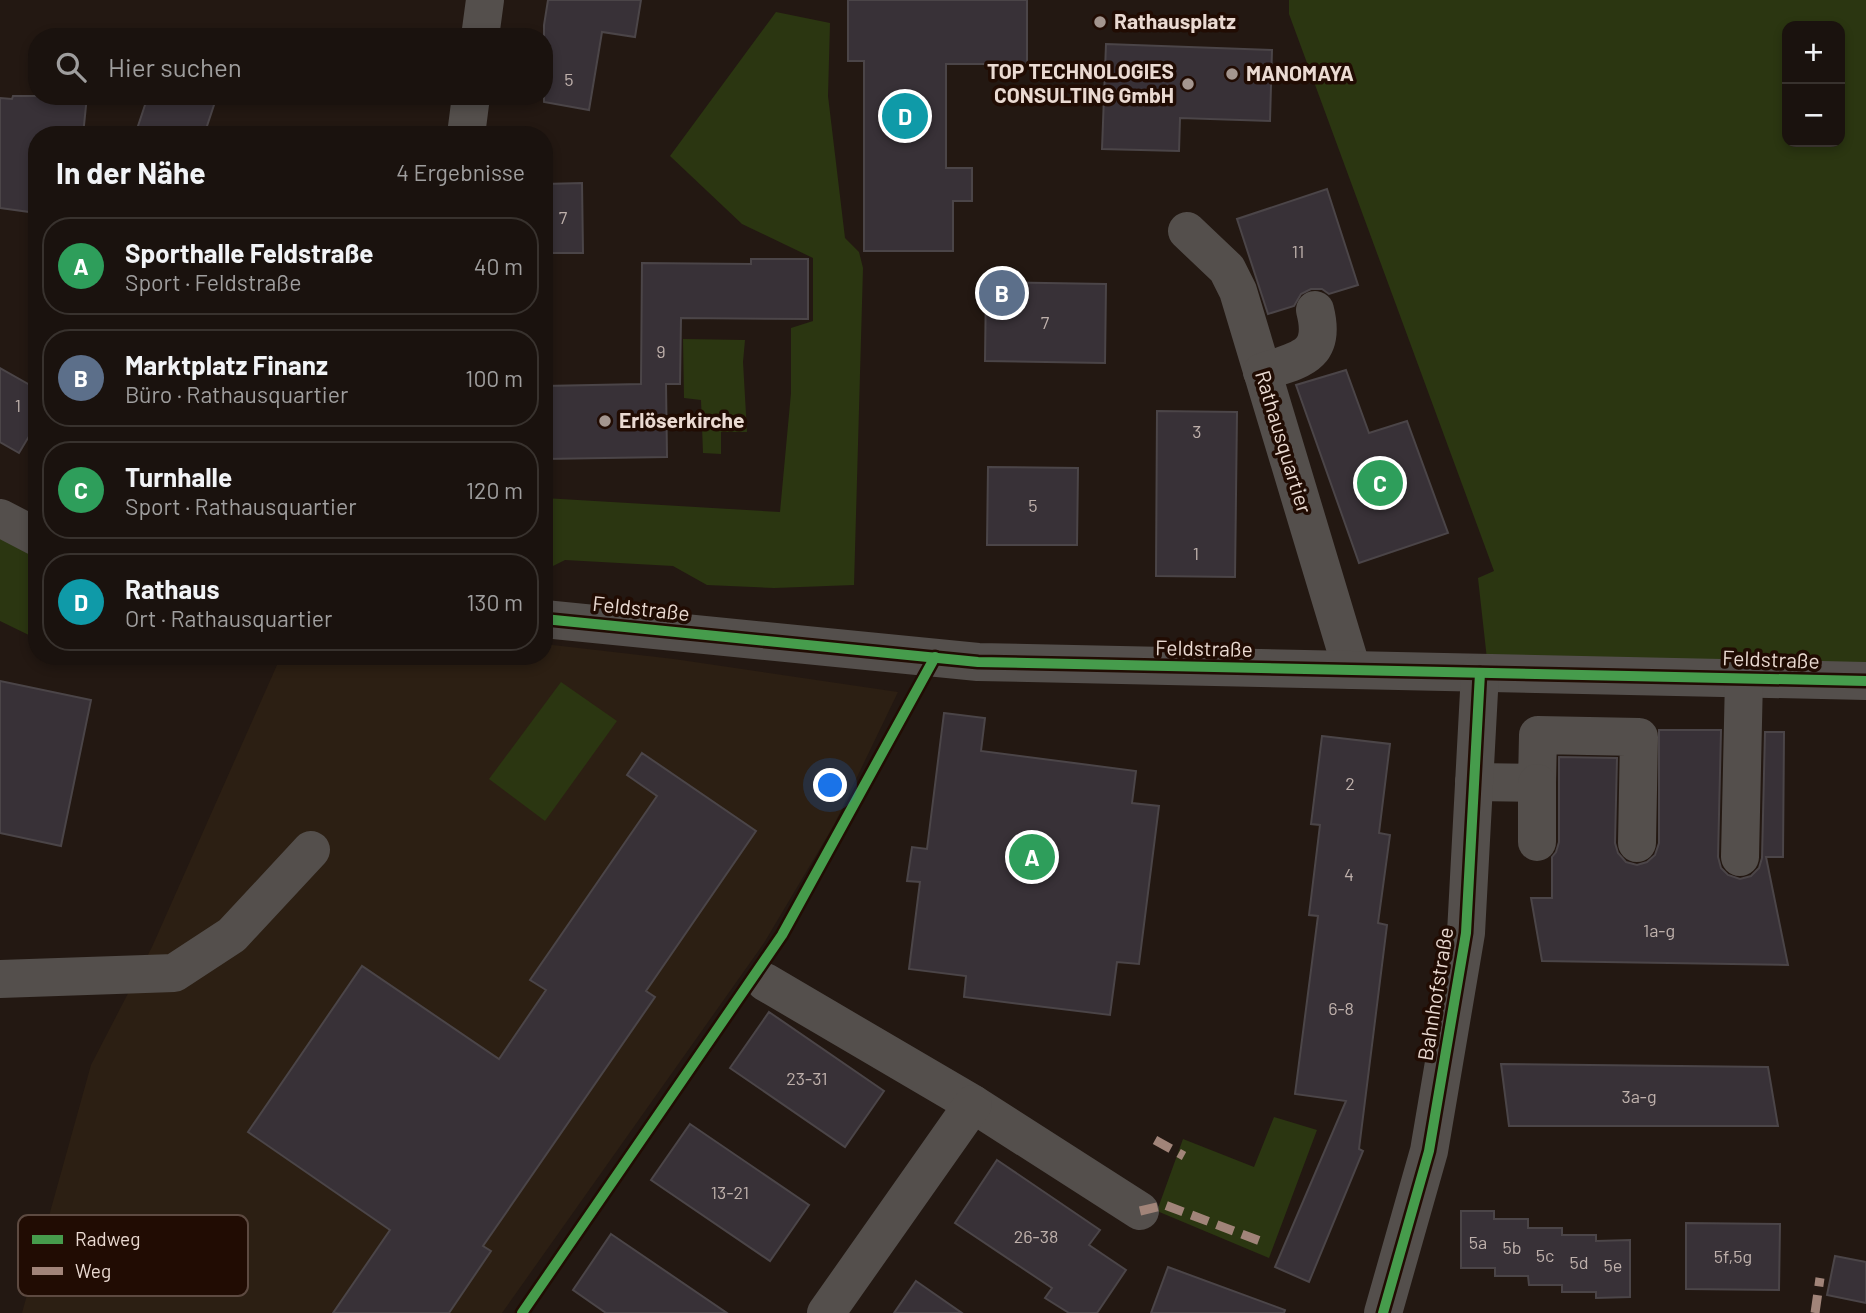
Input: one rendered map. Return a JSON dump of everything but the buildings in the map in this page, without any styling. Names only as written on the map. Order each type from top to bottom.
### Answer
[{"type":"street","points":[[481,28],[485,0]]},
{"type":"street","points":[[467,126],[470,105]]},
{"type":"street","name":"Rathausquartier","points":[[1187,231],[1227,269],[1238,290],[1352,670]]},
{"type":"street","points":[[1262,372],[1300,360],[1312,350],[1318,337],[1319,326],[1315,310]]},
{"type":"street","points":[[0,518],[28,532]]},
{"type":"street","name":"Feldstraße","points":[[553,620],[978,662],[1866,681]]},
{"type":"street","name":"Bahnhofstraße","points":[[1383,1313],[1432,1137],[1466,933],[1480,673]]},
{"type":"street","points":[[1740,857],[1744,678]]},
{"type":"street","points":[[1537,842],[1538,735],[1639,737],[1637,843]]},
{"type":"street","points":[[1474,782],[1537,783]]},
{"type":"street","points":[[0,979],[174,973],[232,935],[311,850]]},
{"type":"street","points":[[765,982],[973,1104],[1140,1210]]},
{"type":"street","points":[[826,1313],[973,1104]]},
{"type":"shaded area","points":[[553,645],[674,659],[898,692],[834,825],[764,943],[502,1313],[22,1313],[27,1296],[248,1296],[248,1215],[49,1215],[91,1065],[152,947],[277,665],[553,665]]},
{"type":"green space","points":[[1289,0],[1866,0],[1866,681],[1488,668],[1478,578],[1494,571],[1289,14]]},
{"type":"green space","points":[[776,12],[830,23],[828,96],[845,238],[859,252],[863,268],[854,585],[774,588],[707,585],[673,566],[565,560],[553,566],[553,499],[780,512],[791,393],[791,328],[813,321],[813,258],[742,224],[670,156]]},
{"type":"green space","points":[[683,339],[745,340],[743,362],[747,432],[721,432],[721,454],[703,453],[701,400],[684,398]]},
{"type":"green space","points":[[0,531],[28,545],[28,635],[0,621]]},
{"type":"green space","points":[[561,682],[617,721],[545,821],[489,779]]},
{"type":"green space","points":[[1274,1117],[1317,1130],[1269,1258],[1157,1211],[1183,1139],[1254,1167]]},
{"type":"marked path","points":[[1155,1140],[1184,1156]]},
{"type":"marked path","points":[[1140,1211],[1165,1205],[1260,1241]]},
{"type":"marked path","points":[[1815,1313],[1820,1278]]},
{"type":"cycle path","points":[[553,620],[978,662],[1866,681]]},
{"type":"cycle path","points":[[522,1313],[782,935],[935,657]]},
{"type":"cycle path","points":[[1383,1313],[1429,1151],[1466,933],[1480,673]]},
{"type":"place","name":"Rathausplatz","points":[[1100,22]]},
{"type":"place","name":"MANOMAYA","points":[[1232,74]]},
{"type":"place","name":"TOP TECHNOLOGIES CONSULTING GmbH","points":[[1188,84]]},
{"type":"place","name":"Rathaus","points":[[905,116]]},
{"type":"place","name":"Marktplatz Finanz","points":[[1002,293]]},
{"type":"place","name":"Erlöserkirche","points":[[605,421]]},
{"type":"place","name":"Turnhalle","points":[[1380,483]]},
{"type":"place","name":"Sporthalle Feldstraße","points":[[1032,857]]}]
